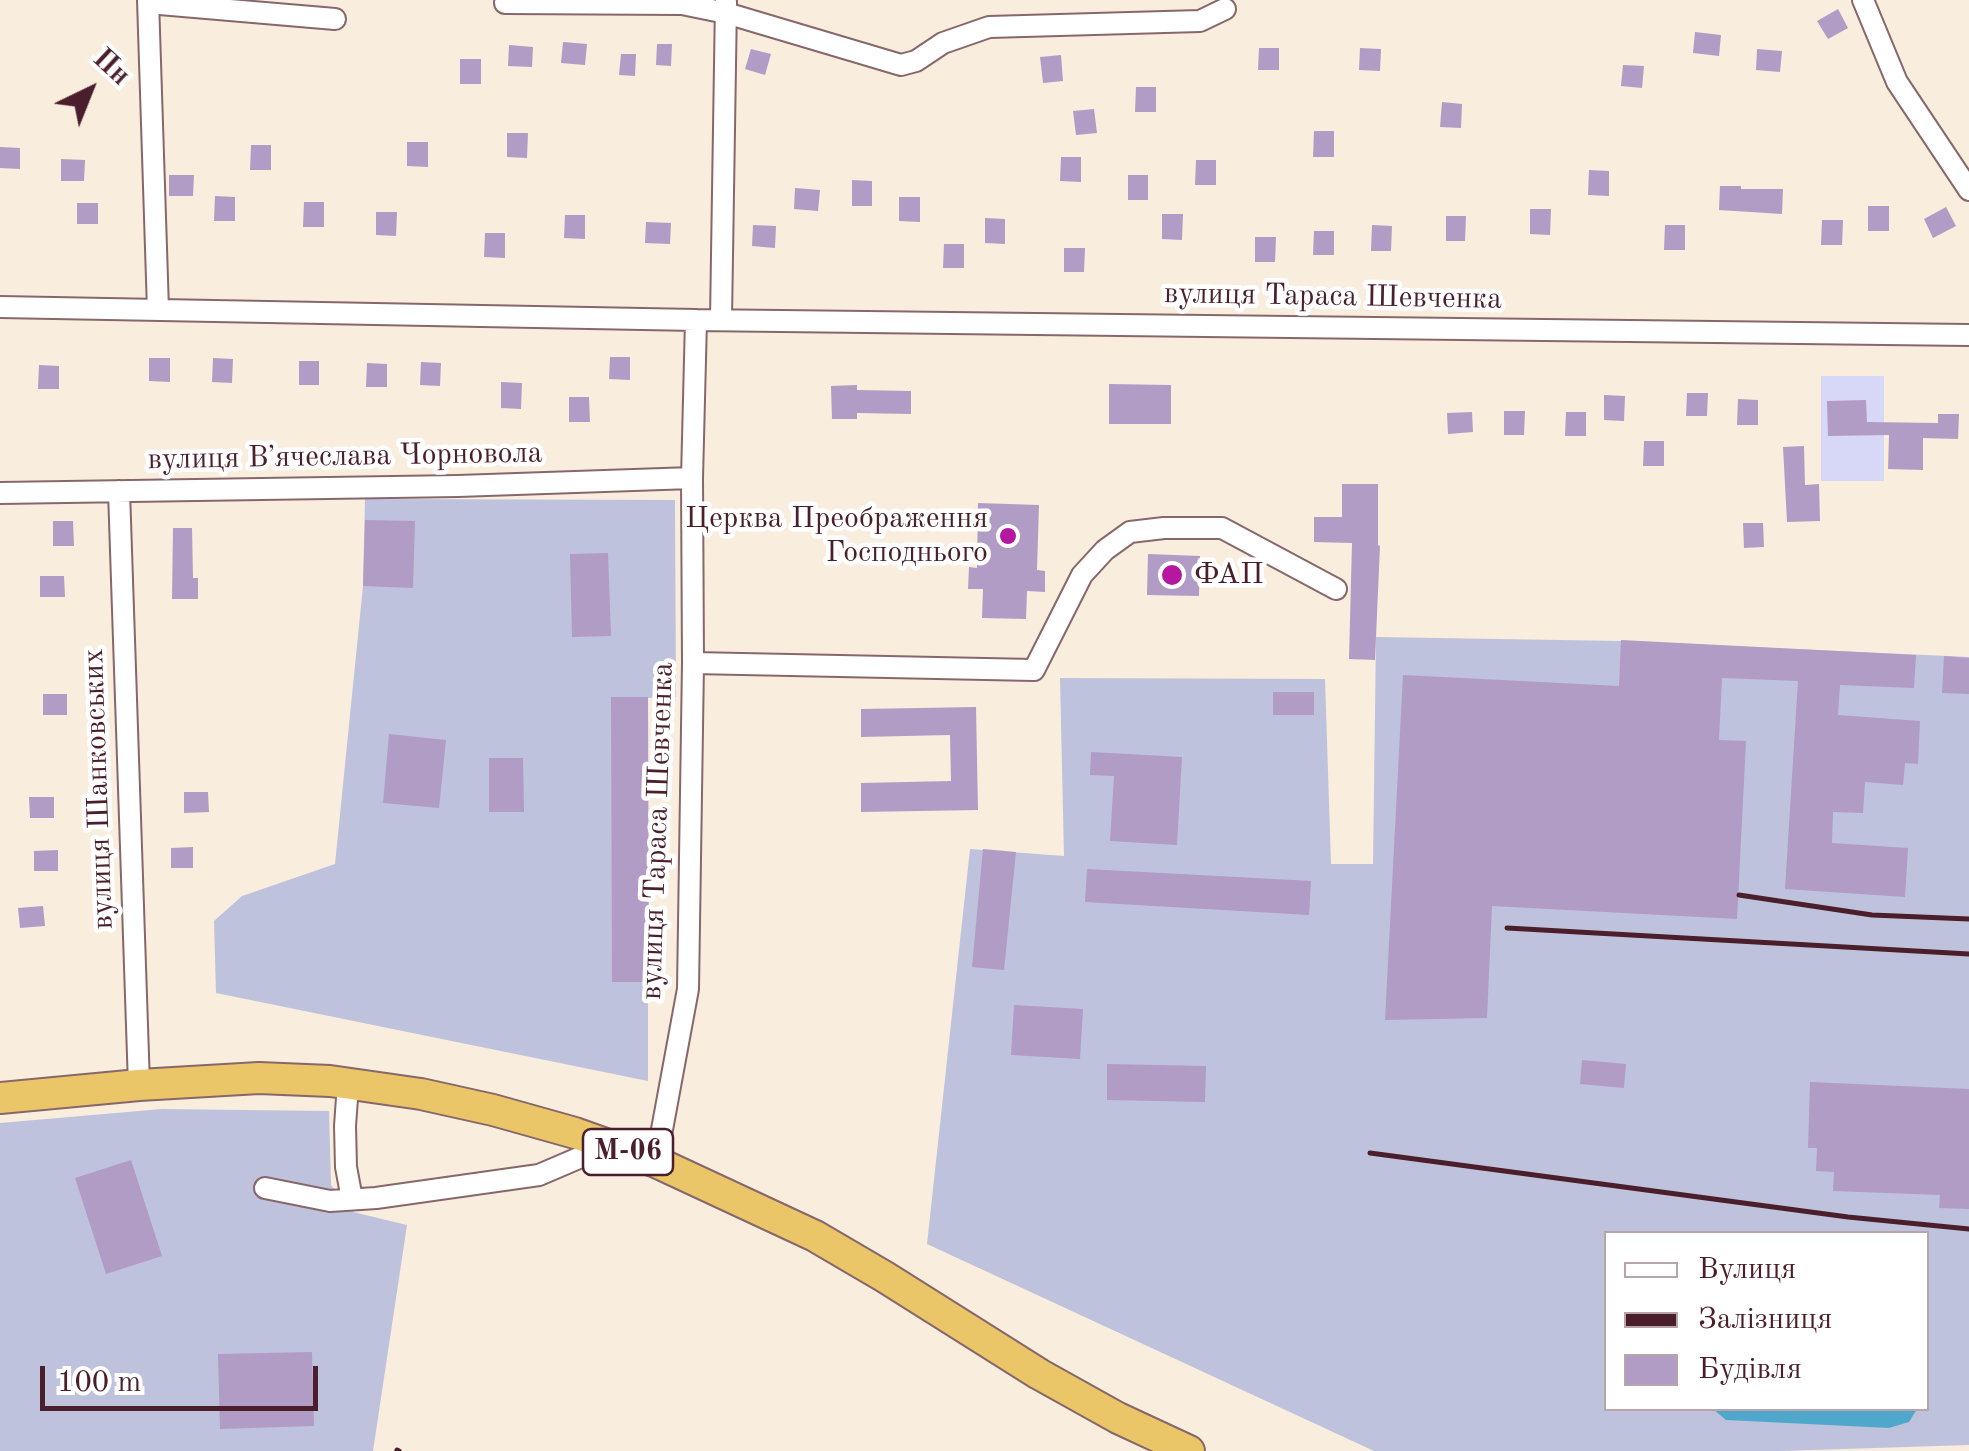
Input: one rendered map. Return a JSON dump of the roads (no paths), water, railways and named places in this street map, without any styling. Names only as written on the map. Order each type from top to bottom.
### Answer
[{"type":"highway","name":"М-06","points":[[0,1098],[259,1078],[421,1094],[574,1133],[656,1162],[815,1236],[1039,1374],[1118,1418],[1190,1451]]},
{"type":"street","points":[[1863,0],[1897,82],[1969,190]]},
{"type":"street","points":[[158,310],[148,1],[335,19]]},
{"type":"street","points":[[505,3],[726,7],[901,65],[916,61],[943,43],[989,27],[1200,21],[1225,9]]},
{"type":"street","points":[[721,320],[726,7]]},
{"type":"street","name":"вулиця Тараса Шевченка","points":[[0,307],[1969,336]]},
{"type":"street","name":"вулиця Тараса Шевченка","points":[[656,1162],[688,989],[696,320]]},
{"type":"street","name":"вулиця Вʼячеслава Чорновола","points":[[0,493],[692,478]]},
{"type":"street","name":"вулиця Шанковських","points":[[119,491],[139,1085]]},
{"type":"street","points":[[693,664],[1034,670],[1082,575],[1105,550],[1130,532],[1164,528],[1222,528],[1336,590]]},
{"type":"street","points":[[348,1084],[344,1126],[352,1199]]},
{"type":"street","points":[[265,1188],[330,1201],[376,1198],[539,1175],[608,1145]]},
{"type":"water","points":[[1716,1411],[1916,1411],[1909,1422],[1889,1428],[1726,1420]]},
{"type":"railway","points":[[1739,895],[1872,915],[1969,919]]},
{"type":"railway","points":[[1507,928],[1969,954]]},
{"type":"railway","points":[[1370,1153],[1848,1217],[1969,1229]]},
{"type":"place","name":"Церква Преображення Господнього","points":[[1008,536]]},
{"type":"place","name":"ФАП","points":[[1172,575]]}]
